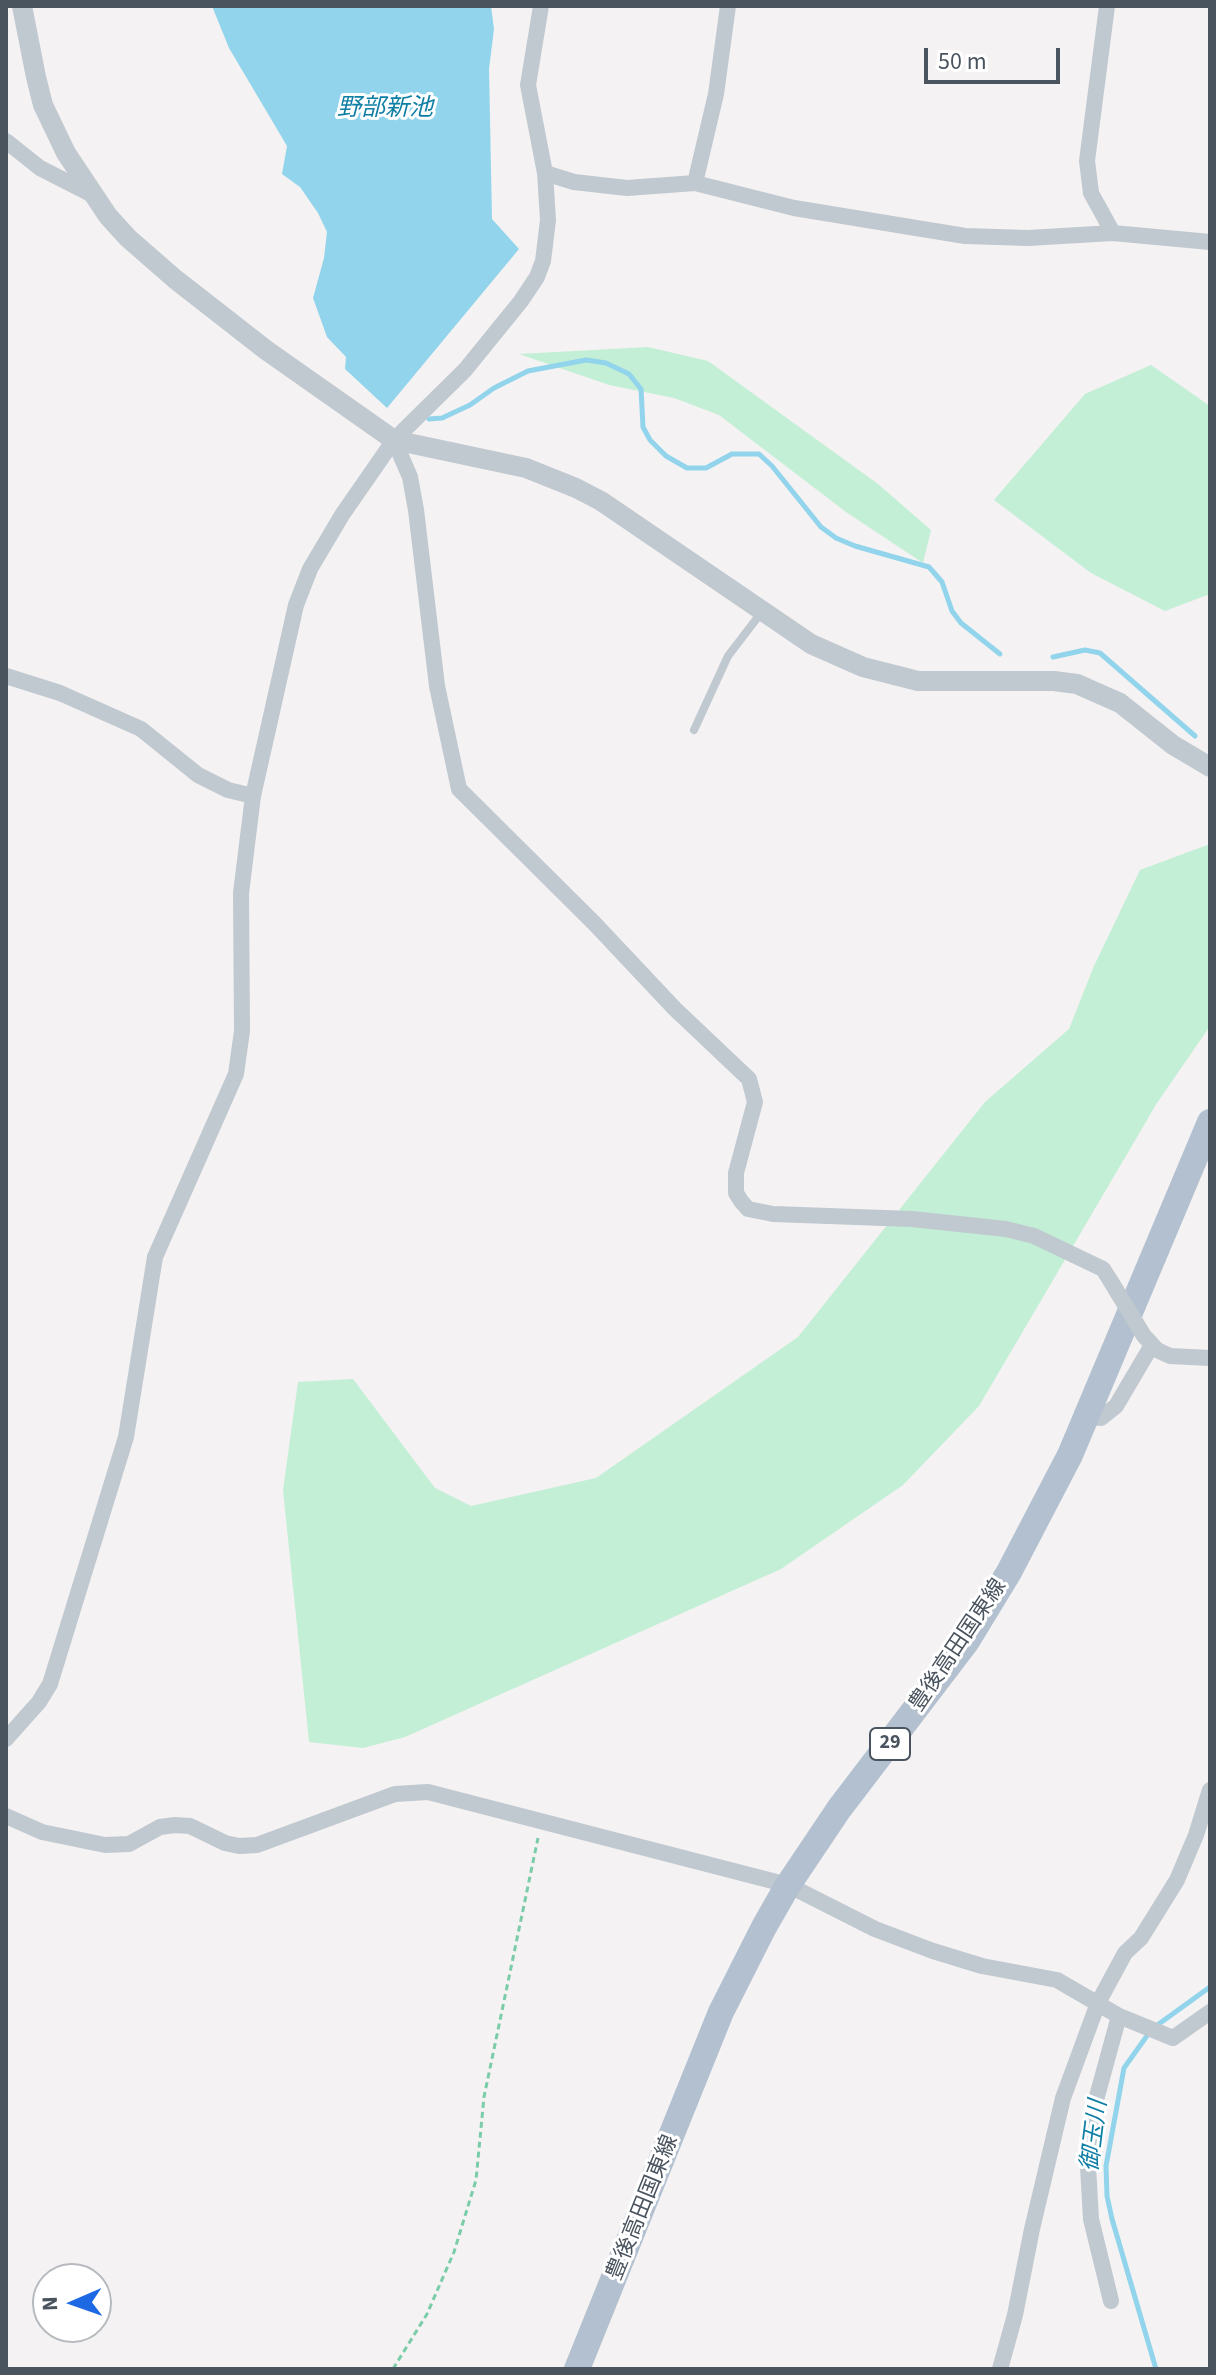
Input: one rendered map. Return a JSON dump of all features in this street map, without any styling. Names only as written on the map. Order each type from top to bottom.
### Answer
[{"type":"main road","name":"豊後高田国東線","points":[[577,2369],[721,2012],[788,1885],[839,1809],[967,1641],[1043,1511],[1086,1417],[1210,1122]]},
{"type":"street","points":[[22,6],[43,105],[66,153],[91,194],[128,238],[266,350],[394,440],[526,468],[576,488],[601,501],[811,644],[863,667],[892,676],[946,683],[1028,681],[1077,684],[1120,703],[1173,745],[1210,767]]},
{"type":"street","points":[[6,1739],[39,1702],[50,1684],[126,1437],[155,1257],[236,1074],[242,1031],[241,893],[253,796],[286,639],[305,581],[342,515],[394,440],[465,370],[521,301],[537,277],[543,261],[548,220],[545,173],[528,85],[541,6]]},
{"type":"street","points":[[695,183],[716,94],[728,6]]},
{"type":"street","points":[[1107,6],[1088,170],[1091,193],[1113,233]]},
{"type":"street","points":[[6,141],[40,168],[91,194]]},
{"type":"street","points":[[545,173],[574,182],[627,188],[695,183],[794,208],[931,232],[1006,238],[1113,233],[1210,242]]},
{"type":"street","points":[[394,440],[410,477],[437,686],[459,789],[594,923],[675,1009],[749,1079],[755,1102],[736,1173],[736,1193],[748,1209],[773,1214],[912,1219],[1006,1229],[1034,1236],[1103,1269],[1148,1340],[1170,1356],[1210,1358]]},
{"type":"street","points":[[6,676],[60,693],[141,729],[198,775],[228,790],[253,796]]},
{"type":"street","points":[[1086,1417],[1101,1418],[1116,1406],[1148,1340]]},
{"type":"street","points":[[1000,2369],[1063,2098],[1098,2003],[1125,1953],[1141,1938],[1177,1880],[1210,1790]]},
{"type":"street","points":[[6,1816],[42,1832],[105,1845],[129,1844],[160,1827],[175,1825],[190,1826],[225,1843],[257,1845],[366,1804],[411,1791],[428,1792],[788,1885],[875,1929],[982,1966],[1057,1980],[1119,2016],[1173,2038],[1210,2012]]},
{"type":"street","points":[[1111,2301],[1091,2219],[1088,2167],[1096,2100],[1119,2016]]},
{"type":"lane","points":[[694,730],[728,656],[761,612]]},
{"type":"path","points":[[393,2369],[427,2314],[454,2252],[476,2180],[484,2097],[542,1822]]},
{"type":"green space","points":[[648,347],[708,361],[878,484],[931,530],[923,563],[846,512],[719,415],[674,398],[609,385],[519,354]]},
{"type":"green space","points":[[1151,365],[1210,406],[1210,594],[1165,611],[1091,573],[994,500],[1085,394]]},
{"type":"green space","points":[[1210,844],[1210,1026],[1157,1103],[979,1406],[903,1485],[781,1569],[405,1737],[363,1748],[309,1742],[283,1490],[298,1382],[353,1379],[435,1488],[471,1506],[596,1478],[798,1337],[985,1102],[1069,1029],[1094,966],[1140,870]]},
{"type":"water","name":"野部新池","points":[[212,6],[491,6],[494,29],[489,69],[492,219],[519,249],[387,408],[345,369],[346,357],[327,337],[313,298],[324,258],[327,232],[300,187],[282,174],[287,146],[229,48]]},
{"type":"waterway","points":[[429,419],[442,418],[470,405],[494,388],[528,371],[586,360],[606,363],[629,374],[641,389],[643,427],[650,440],[666,456],[687,468],[706,468],[732,454],[759,454],[821,527],[836,538],[929,567],[942,582],[952,611],[961,623],[1000,654]]},
{"type":"waterway","points":[[1053,657],[1085,650],[1100,653],[1195,736]]},
{"type":"waterway","name":"御玉川","points":[[1156,2026],[1210,1987]]},
{"type":"waterway","name":"御玉川","points":[[1149,2033],[1124,2068],[1106,2166],[1112,2219],[1156,2369]]}]
